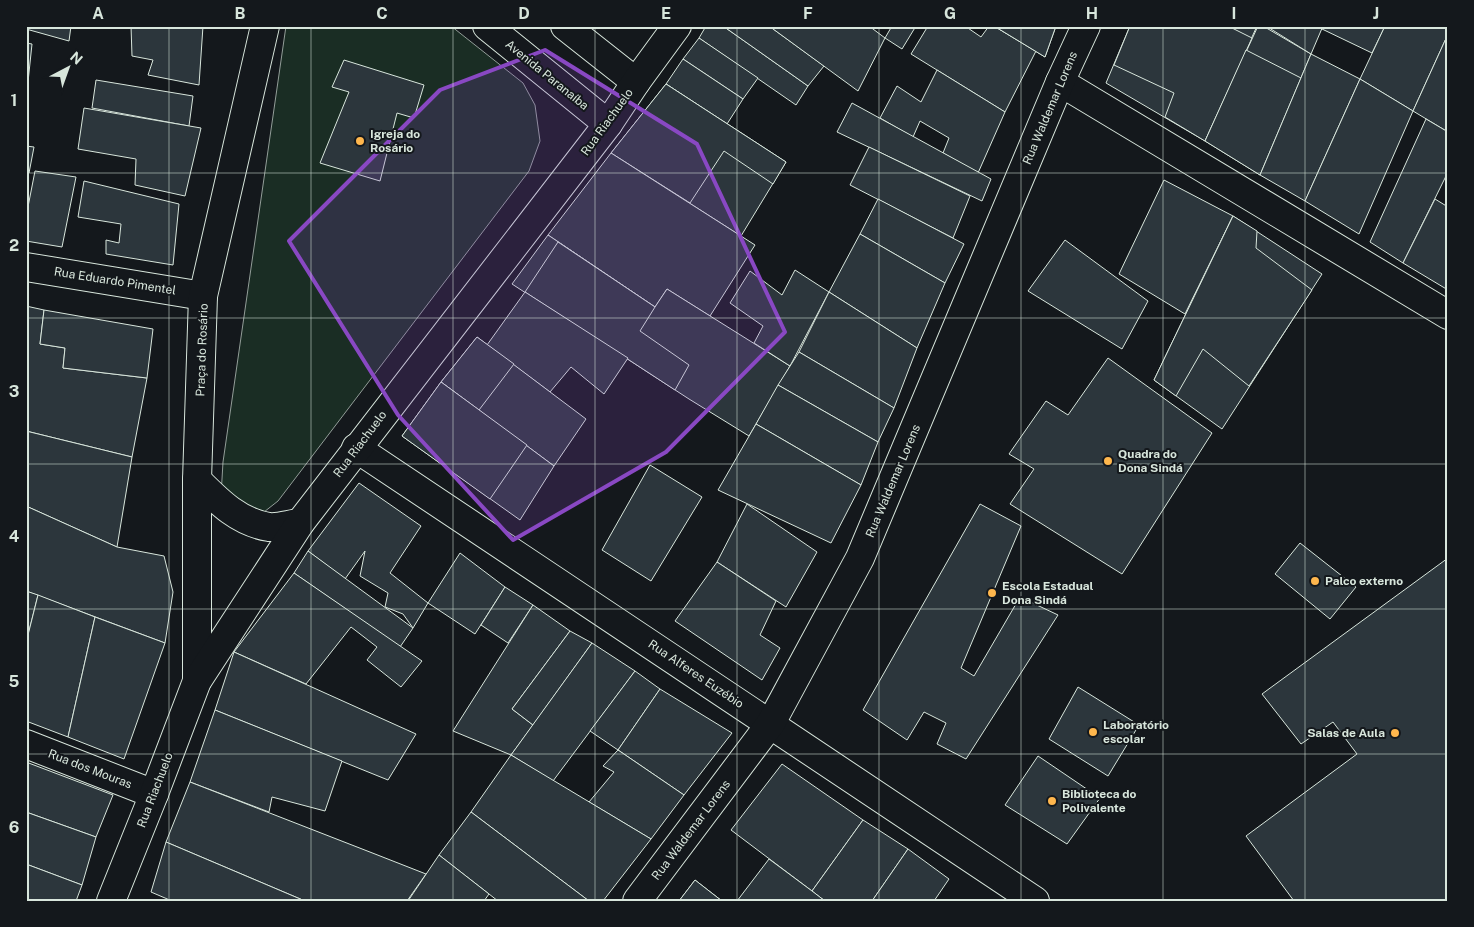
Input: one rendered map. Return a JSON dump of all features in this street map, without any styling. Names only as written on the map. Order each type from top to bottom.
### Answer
[{"type":"street","name":"Praça do Rosário","points":[[197,681],[198,480],[204,296],[265,26]]},
{"type":"street","name":"Avenida Paranaíba","points":[[487,26],[608,124]]},
{"type":"street","points":[[565,26],[636,82]]},
{"type":"street","name":"Rua Riachuelo","points":[[111,901],[197,681],[300,523],[608,124],[677,26]]},
{"type":"street","name":"Rua Waldemar Lorens","points":[[637,901],[771,723],[860,558],[1060,82],[1086,26]]},
{"type":"street","points":[[1060,82],[1448,315]]},
{"type":"street","name":"Rua Eduardo Pimentel","points":[[26,267],[204,296]]},
{"type":"street","name":"Rua Alferes Euzébio","points":[[356,448],[771,723],[1035,901]]},
{"type":"street","points":[[198,480],[222,506],[249,521],[270,527],[300,523]]},
{"type":"street","name":"Rua dos Mouras","points":[[26,744],[154,794]]},
{"type":"highlighted area","points":[[545,50],[697,144],[785,332],[666,452],[513,540],[398,415],[289,241],[440,90]]},
{"type":"green space","points":[[286,26],[451,26],[523,83],[535,105],[540,141],[529,171],[278,501],[264,512],[221,496],[223,462]]},
{"type":"building","points":[[26,26],[71,26],[69,41],[26,29]]},
{"type":"building","points":[[131,26],[203,26],[199,85],[148,75],[153,60],[132,56]]},
{"type":"building","points":[[706,26],[723,26],[808,86],[796,105],[699,38]]},
{"type":"building","points":[[723,26],[769,26],[824,66],[808,86]]},
{"type":"building","points":[[769,26],[869,26],[885,38],[858,91]]},
{"type":"building","points":[[892,26],[916,26],[902,49],[885,38]]},
{"type":"building","points":[[928,26],[965,26],[981,37],[989,26],[994,26],[1036,51],[1005,112],[911,54]]},
{"type":"building","points":[[994,26],[1056,26],[1045,57]]},
{"type":"building","points":[[994,26],[1056,26],[1045,57]]},
{"type":"building","points":[[1130,26],[1257,26],[1205,141],[1106,83]]},
{"type":"building","points":[[1130,26],[1228,26],[1252,38],[1205,141],[1165,117],[1174,93],[1114,65]]},
{"type":"building","points":[[1258,26],[1263,26],[1311,54],[1260,175],[1205,141]]},
{"type":"building","points":[[1266,26],[1323,26],[1311,54]]},
{"type":"building","points":[[1323,26],[1385,26],[1372,53],[1322,29]]},
{"type":"building","points":[[1385,26],[1448,26],[1448,34],[1413,111],[1360,79]]},
{"type":"building","points":[[1448,34],[1448,132],[1413,111]]},
{"type":"building","points":[[699,38],[758,78],[743,99],[683,59]]},
{"type":"building","points":[[26,43],[32,44],[28,82],[26,81]]},
{"type":"building","points":[[1246,50],[1301,78],[1260,175],[1205,141]]},
{"type":"building","points":[[1311,54],[1360,79],[1305,201],[1260,175]]},
{"type":"building","points":[[683,59],[743,99],[727,124],[666,84]]},
{"type":"building","name":"Igreja do Rosário","points":[[344,60],[424,85],[414,118],[397,113],[380,181],[320,163],[349,92],[332,87]]},
{"type":"building","points":[[937,70],[1005,112],[978,173],[943,153],[949,138],[920,121],[913,137],[880,118],[897,86],[921,102]]},
{"type":"building","points":[[1360,79],[1413,111],[1359,234],[1305,201]]},
{"type":"building","points":[[96,80],[193,96],[189,126],[92,108]]},
{"type":"building","points":[[666,84],[786,162],[741,236],[611,153]]},
{"type":"building","points":[[666,84],[786,162],[773,184],[724,151],[690,203],[611,153]]},
{"type":"building","points":[[852,103],[991,179],[982,201],[837,132]]},
{"type":"building","points":[[84,108],[201,128],[185,196],[135,185],[136,159],[78,149]]},
{"type":"building","points":[[1426,119],[1448,132],[1448,172],[1403,263],[1370,242]]},
{"type":"building","points":[[26,146],[34,147],[29,173],[26,173]]},
{"type":"building","points":[[869,147],[970,196],[953,238],[850,185]]},
{"type":"building","points":[[611,153],[755,245],[710,316],[667,289],[655,307],[548,235]]},
{"type":"building","points":[[35,171],[76,177],[62,247],[26,241],[26,217]]},
{"type":"building","points":[[1164,180],[1233,216],[1185,314],[1119,274]]},
{"type":"building","points":[[84,181],[179,204],[173,265],[106,254],[106,240],[119,243],[121,224],[78,217]]},
{"type":"building","points":[[878,199],[964,244],[945,283],[860,234]]},
{"type":"building","points":[[1435,199],[1448,207],[1448,290],[1403,263]]},
{"type":"building","points":[[1233,216],[1322,274],[1222,429],[1154,380]]},
{"type":"building","points":[[1233,216],[1257,231],[1256,248],[1312,290],[1249,386],[1203,349],[1176,396],[1154,380]]},
{"type":"building","points":[[860,234],[945,283],[917,348],[829,292]]},
{"type":"building","points":[[548,235],[655,307],[667,289],[790,366],[749,436],[512,284]]},
{"type":"building","points":[[1065,240],[1148,301],[1122,349],[1028,291]]},
{"type":"building","points":[[558,242],[655,307],[640,331],[689,365],[675,390],[525,292]]},
{"type":"building","points":[[795,270],[829,292],[790,366],[754,343],[763,326],[730,303],[750,271],[782,295]]},
{"type":"building","points":[[525,292],[628,358],[604,394],[571,367],[550,392],[487,345]]},
{"type":"building","points":[[829,292],[917,348],[894,408],[799,352]]},
{"type":"building","points":[[26,306],[44,310],[40,344],[65,348],[63,368],[147,378],[132,457],[26,431]]},
{"type":"building","points":[[44,310],[153,329],[147,378],[63,368],[65,348],[40,344]]},
{"type":"building","points":[[477,337],[586,419],[554,466],[441,382]]},
{"type":"building","points":[[477,337],[514,364],[479,410],[441,382]]},
{"type":"building","points":[[799,352],[894,408],[878,442],[778,385]]},
{"type":"building","name":"Quadra do Dona Sindá","points":[[1108,358],[1212,433],[1122,574],[1010,504],[1034,469],[1009,454],[1046,401],[1068,415]]},
{"type":"building","points":[[441,382],[554,466],[520,520],[402,436]]},
{"type":"building","points":[[441,382],[527,445],[490,499],[402,436]]},
{"type":"building","points":[[778,385],[878,442],[861,485],[756,424]]},
{"type":"building","points":[[756,424],[861,485],[831,543],[718,490]]},
{"type":"building","points":[[26,431],[132,457],[117,547],[26,506]]},
{"type":"building","points":[[650,465],[702,497],[651,581],[602,550]]},
{"type":"building","points":[[359,483],[421,526],[390,573],[428,603],[413,628],[403,614],[385,607],[388,593],[360,576],[365,551],[345,579],[308,551]]},
{"type":"building","points":[[747,504],[817,552],[786,607],[717,562]]},
{"type":"building","points":[[980,504],[1021,526],[961,668],[974,676],[1020,597],[1058,615],[966,759],[937,744],[946,723],[924,712],[907,740],[863,710]]},
{"type":"building","points":[[26,506],[117,547],[164,556],[173,592],[165,643],[26,591]]},
{"type":"building","name":"Palco externo","points":[[1300,543],[1356,587],[1330,619],[1275,574]]},
{"type":"building","points":[[308,551],[413,628],[400,647],[294,573]]},
{"type":"building","points":[[460,553],[505,587],[475,634],[428,603]]},
{"type":"building","name":"Salas de Aula","points":[[1448,558],[1448,901],[1294,901],[1246,836],[1357,754],[1333,722],[1301,744],[1262,694]]},
{"type":"building","points":[[717,562],[776,601],[760,635],[780,648],[762,680],[675,621]]},
{"type":"building","points":[[294,573],[422,661],[401,687],[367,660],[377,647],[351,627],[306,684],[234,652]]},
{"type":"building","points":[[505,587],[533,605],[508,643],[481,625]]},
{"type":"building","points":[[26,591],[38,595],[26,643]]},
{"type":"building","points":[[38,595],[95,617],[68,737],[26,721],[26,643]]},
{"type":"building","points":[[533,605],[570,631],[512,709],[533,725],[511,755],[453,731]]},
{"type":"building","points":[[95,617],[165,643],[124,759],[68,737]]},
{"type":"building","points":[[570,631],[592,643],[533,725],[512,709]]},
{"type":"building","points":[[592,643],[635,671],[553,781],[511,755]]},
{"type":"building","points":[[234,652],[416,734],[388,780],[215,710]]},
{"type":"building","points":[[635,671],[660,689],[618,750],[590,731]]},
{"type":"building","name":"Laboratório escolar","points":[[1078,687],[1139,725],[1108,776],[1049,739]]},
{"type":"building","points":[[660,689],[732,733],[684,795],[618,750]]},
{"type":"building","points":[[215,710],[342,761],[325,811],[272,797],[269,812],[190,782]]},
{"type":"building","points":[[618,750],[684,795],[651,839],[589,802],[614,772],[603,766]]},
{"type":"building","points":[[511,755],[651,839],[603,901],[589,901],[471,812]]},
{"type":"building","name":"Biblioteca do Polivalente","points":[[1038,756],[1100,798],[1067,844],[1005,805]]},
{"type":"building","points":[[26,762],[113,795],[96,837],[26,812]]},
{"type":"building","points":[[782,764],[863,820],[812,891],[731,830]]},
{"type":"building","points":[[190,782],[426,874],[407,901],[305,901],[166,842]]},
{"type":"building","points":[[26,812],[96,837],[82,885],[26,864]]},
{"type":"building","points":[[471,812],[589,901],[498,901],[439,855]]},
{"type":"building","points":[[863,820],[908,849],[872,901],[825,901],[812,891]]},
{"type":"building","points":[[166,842],[305,901],[172,901],[151,892]]},
{"type":"building","points":[[908,849],[949,879],[934,901],[872,901]]},
{"type":"building","points":[[439,855],[489,894],[484,901],[408,901]]},
{"type":"building","points":[[769,859],[812,891],[825,901],[737,901]]},
{"type":"building","points":[[26,864],[82,885],[76,901],[26,901]]},
{"type":"building","points":[[695,880],[722,901],[679,901]]},
{"type":"building","points":[[695,880],[722,901],[679,901]]},
{"type":"place","name":"Igreja do Rosário","points":[[360,141]]},
{"type":"place","name":"Quadra do Dona Sindá","points":[[1108,461]]},
{"type":"place","name":"Palco externo","points":[[1315,581]]},
{"type":"place","name":"Escola Estadual Dona Sindá","points":[[992,593]]},
{"type":"place","name":"Laboratório escolar","points":[[1093,732]]},
{"type":"place","name":"Salas de Aula","points":[[1395,733]]},
{"type":"place","name":"Biblioteca do Polivalente","points":[[1052,801]]}]
